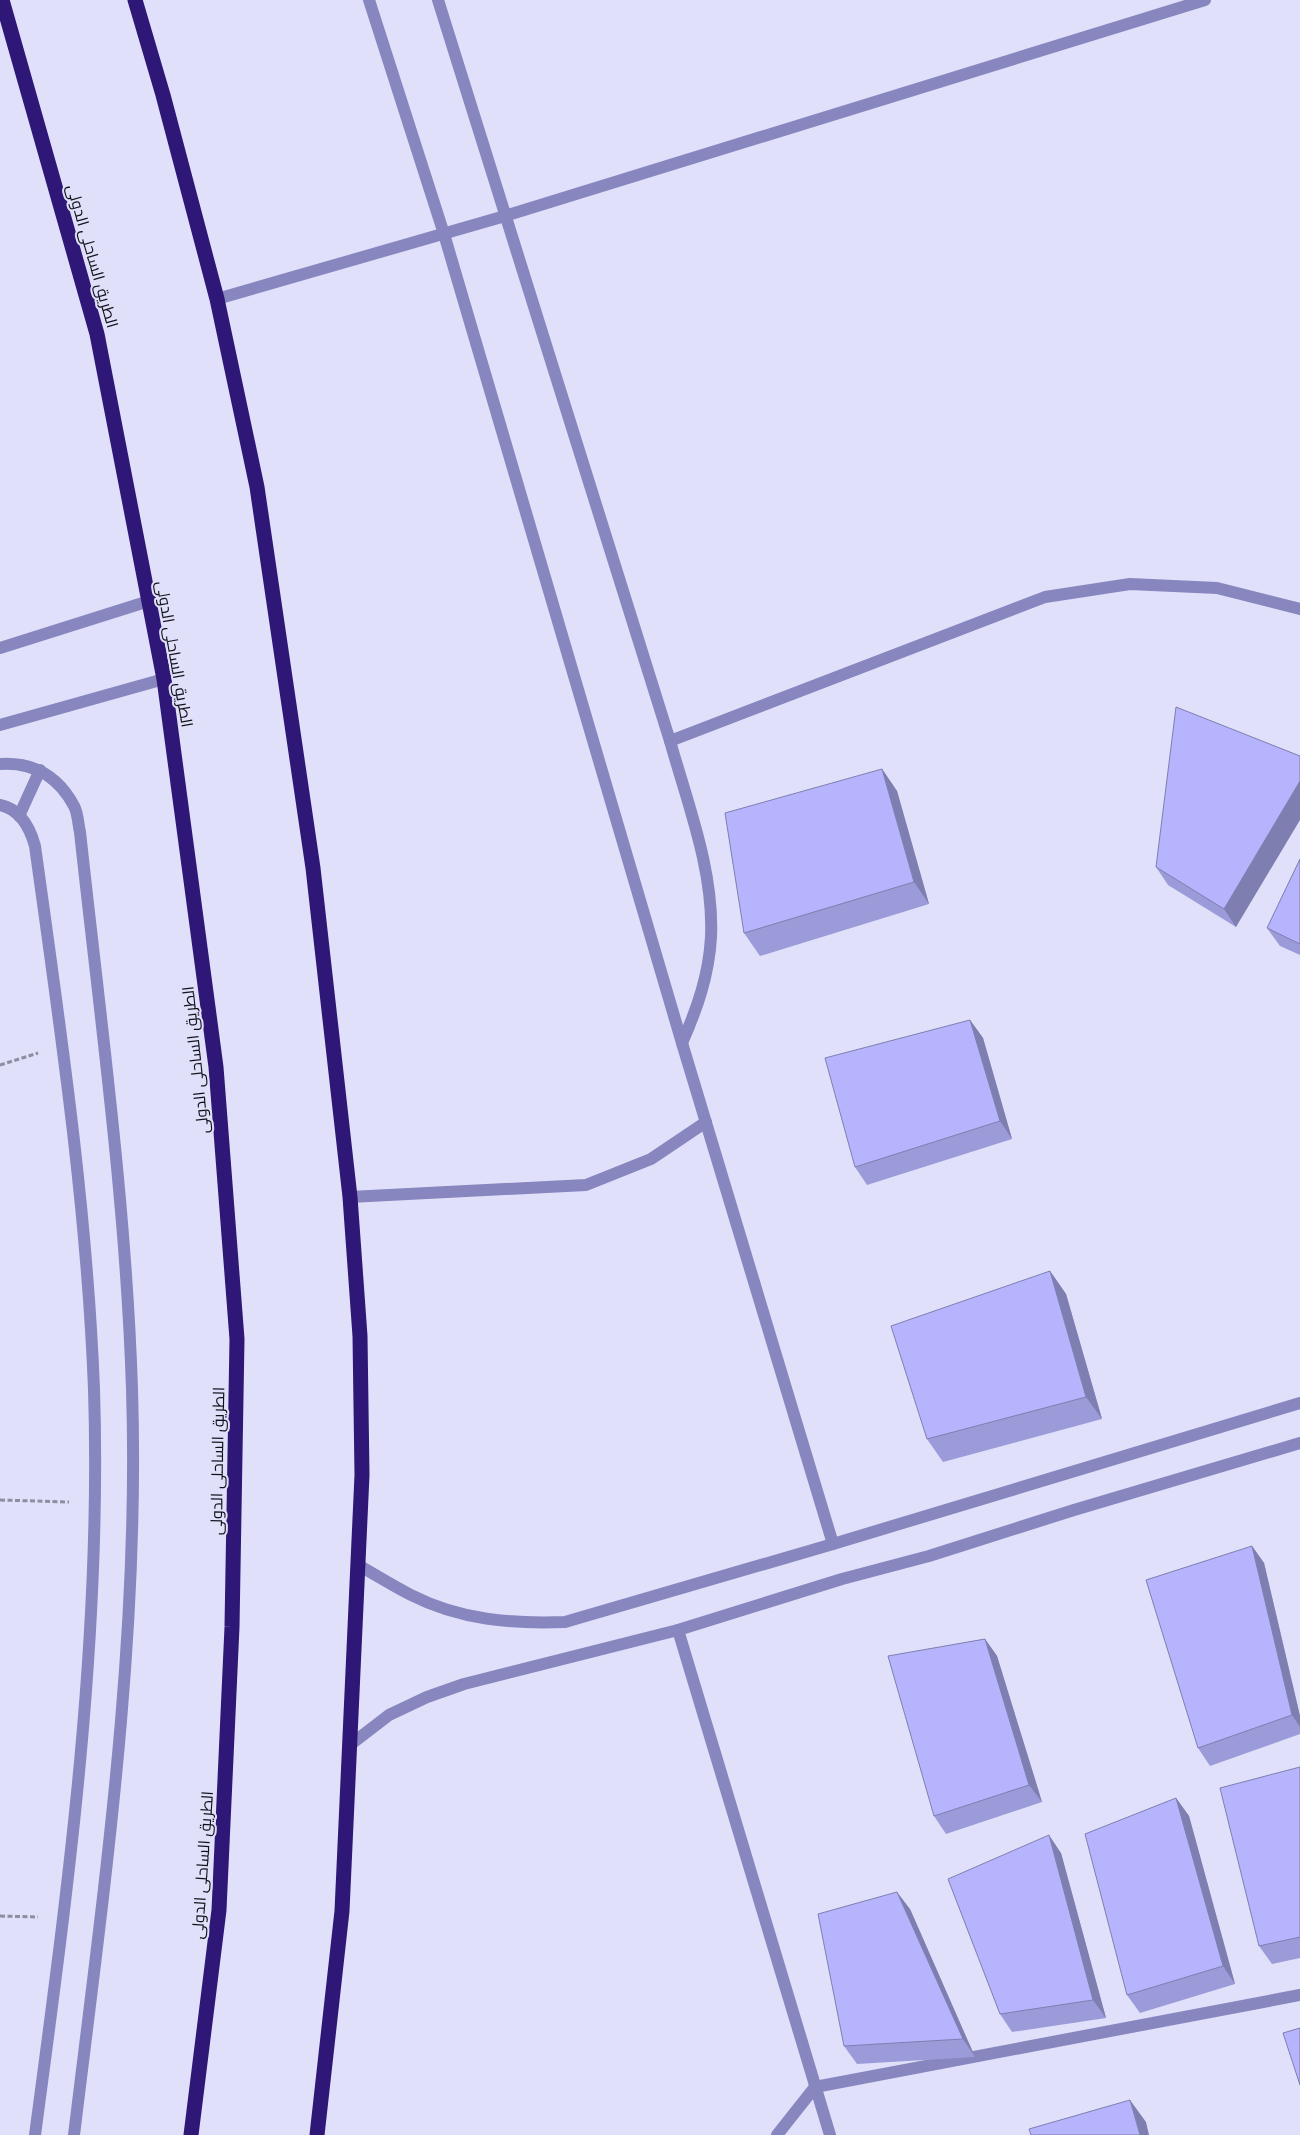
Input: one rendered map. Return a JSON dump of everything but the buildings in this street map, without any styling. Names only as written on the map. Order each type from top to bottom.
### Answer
[{"type":"highway","name":"الطريق الساحلى الدولى","points":[[2,0],[97,334],[164,679],[216,1067],[237,1339],[232,1626],[219,1910],[191,2135]]},
{"type":"highway","points":[[135,0],[163,95],[217,299],[256,487],[286,677],[313,868],[350,1198],[360,1336],[362,1475],[342,1911],[317,2135]]},
{"type":"street","points":[[369,0],[444,234],[682,1043],[833,1544]]},
{"type":"street","points":[[438,0],[670,741],[705,866],[710,902],[711,938],[706,975],[697,1010],[682,1043]]},
{"type":"street","points":[[217,299],[505,216],[1205,0]]},
{"type":"street","points":[[670,741],[1045,597],[1130,584],[1217,588],[1300,609]]},
{"type":"street","points":[[0,648],[149,601]]},
{"type":"street","points":[[0,725],[164,679]]},
{"type":"street","points":[[0,764],[19,763],[40,770],[60,786],[75,807],[80,832],[122,1225],[132,1390],[132,1540],[121,1725],[108,1853],[74,2135]]},
{"type":"street","points":[[19,816],[40,770]]},
{"type":"street","points":[[0,805],[19,816],[30,829],[34,846],[63,1045],[85,1229],[94,1391],[94,1544],[84,1726],[64,1917],[35,2135]]},
{"type":"street","points":[[350,1198],[586,1185],[650,1159],[706,1122]]},
{"type":"street","points":[[358,1565],[413,1596],[456,1612],[488,1620],[527,1624],[565,1622],[833,1544],[1300,1403]]},
{"type":"street","points":[[350,1746],[389,1715],[436,1694],[496,1675],[678,1630],[842,1579],[929,1556],[1074,1510],[1300,1443]]},
{"type":"street","points":[[678,1630],[830,2135]]},
{"type":"street","points":[[778,2135],[816,2087],[1300,1995]]},
{"type":"path","points":[[0,1065],[63,1045]]},
{"type":"path","points":[[0,1500],[94,1503]]},
{"type":"path","points":[[0,1916],[64,1917]]}]
